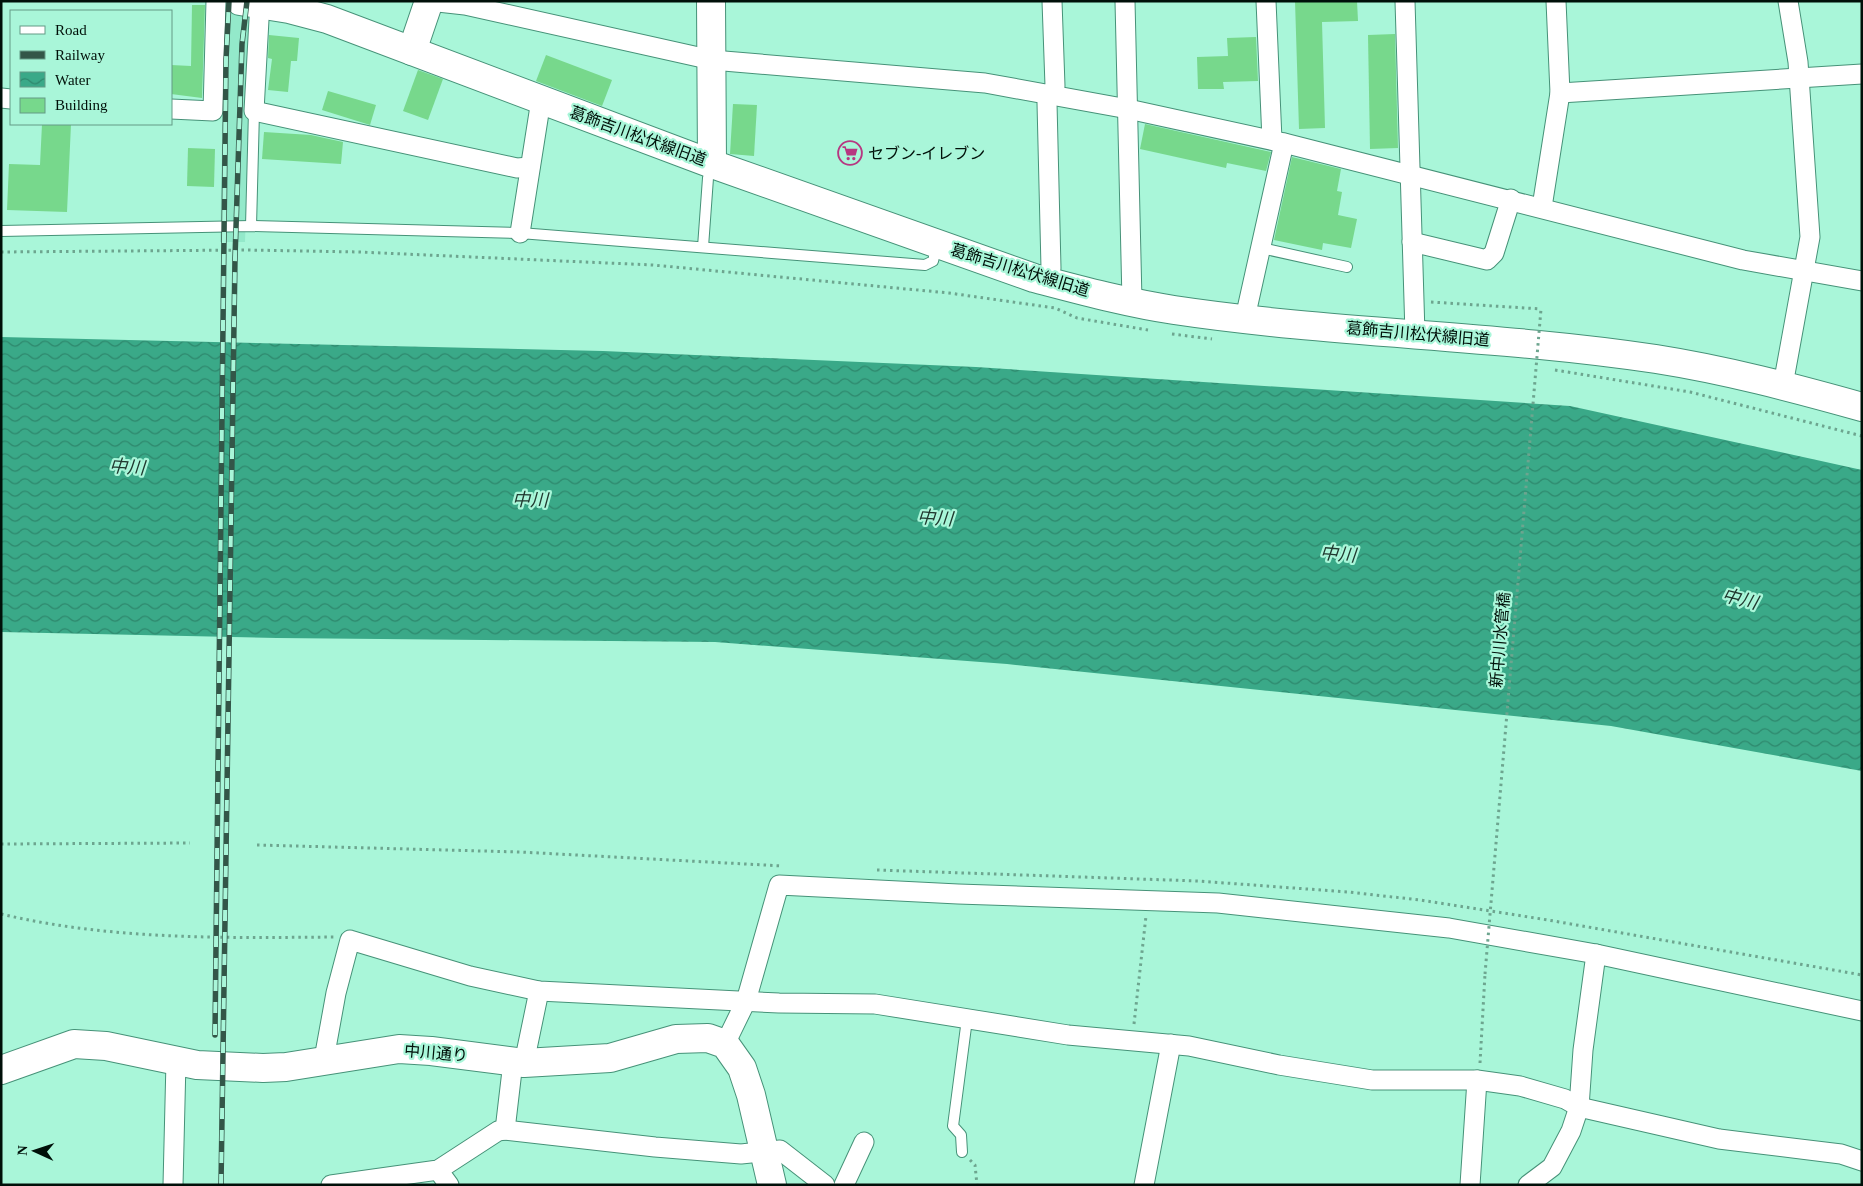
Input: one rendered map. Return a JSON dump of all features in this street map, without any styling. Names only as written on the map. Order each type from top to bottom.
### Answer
[{"type":"street","points":[[172,109],[213,111],[216,1]]},
{"type":"street","points":[[412,50],[429,1],[465,5],[712,60],[985,83],[1128,109],[1278,142],[1511,199],[1743,260],[1862,281]]},
{"type":"street","points":[[711,1],[712,164]]},
{"type":"street","points":[[1048,282],[1051,268],[1047,103],[1055,86],[1052,1]]},
{"type":"street","points":[[1125,1],[1132,301]]},
{"type":"street","points":[[1245,318],[1261,248],[1278,142],[1266,1]]},
{"type":"street","points":[[1405,1],[1415,334]]},
{"type":"street","points":[[1542,207],[1560,92],[1556,1]]},
{"type":"street","points":[[1783,385],[1810,237],[1800,78],[1788,1]]},
{"type":"street","points":[[254,2],[254,111],[517,168],[530,167]]},
{"type":"street","name":"葛飾吉川松伏線旧道","points":[[254,2],[327,19],[712,164],[1048,282],[1173,310],[1520,343],[1655,359],[1714,369],[1783,385],[1862,407]]},
{"type":"street","points":[[1560,92],[1862,74]]},
{"type":"street","points":[[520,233],[540,100]]},
{"type":"street","points":[[1412,242],[1487,260],[1494,252],[1511,199]]},
{"type":"street","points":[[772,1185],[751,1095],[742,1068],[725,1044],[746,1001],[779,885],[1227,904],[1449,928],[1596,954],[1862,1011]]},
{"type":"street","points":[[324,1059],[326,1035],[350,940],[470,976],[539,991],[746,1001],[874,1004],[1068,1035],[1171,1044],[1372,1080],[1478,1074],[1565,1099],[1579,1107],[1718,1139],[1841,1154],[1862,1161]]},
{"type":"street","points":[[1528,1185],[1552,1167],[1571,1131],[1579,1107],[1583,1050],[1596,954]]},
{"type":"street","points":[[505,1130],[519,1062],[539,991]]},
{"type":"street","name":"中川通り","points":[[1,1070],[74,1044],[106,1046],[197,1065],[263,1068],[286,1067],[324,1059],[399,1049],[519,1062],[610,1058],[684,1038],[708,1038],[725,1044]]},
{"type":"street","points":[[1144,1185],[1171,1044]]},
{"type":"street","points":[[173,1185],[176,1060]]},
{"type":"street","points":[[1470,1185],[1478,1074]]},
{"type":"street","points":[[331,1185],[448,1181],[498,1131],[505,1130],[655,1148],[741,1154],[763,1150],[780,1150],[825,1185]]},
{"type":"street","points":[[844,1185],[864,1142]]},
{"type":"lane","points":[[252,226],[254,111]]},
{"type":"lane","points":[[703,247],[708,178],[712,164]]},
{"type":"lane","points":[[1,231],[252,226],[520,233],[925,265],[933,261],[937,244]]},
{"type":"lane","points":[[1261,248],[1347,267]]},
{"type":"lane","points":[[962,1152],[961,1135],[953,1126],[967,1019]]},
{"type":"path","points":[[1,252],[246,250],[522,258],[745,273],[949,293],[1055,308],[1076,318],[1150,330]]},
{"type":"path","name":"新中川水管橋","points":[[1446,303],[1541,309],[1478,1074]]},
{"type":"path","points":[[1168,333],[1215,339]]},
{"type":"path","points":[[1532,367],[1541,368]]},
{"type":"path","points":[[1550,370],[1690,392],[1862,436]]},
{"type":"path","points":[[1,844],[190,843]]},
{"type":"path","points":[[257,845],[520,852],[696,861]]},
{"type":"path","points":[[1132,1041],[1148,901]]},
{"type":"path","points":[[1,914],[43,924],[184,938],[335,937],[350,940]]},
{"type":"path","points":[[1602,929],[1862,974]]},
{"type":"path","points":[[962,1152],[975,1165],[977,1185]]},
{"type":"shaded area","points":[[225,1],[255,1],[250,77],[245,242],[220,242]]},
{"type":"water","name":"中川","points":[[1,337],[603,351],[976,367],[1570,406],[1862,470],[1862,771],[1611,726],[1007,664],[715,642],[277,638],[1,632]]},
{"type":"building","points":[[1295,1],[1357,1],[1358,21],[1322,22],[1325,128],[1299,129]]},
{"type":"building","points":[[192,5],[205,5],[202,98],[172,94],[172,65],[191,66]]},
{"type":"building","points":[[1395,34],[1398,148],[1370,149],[1368,35]]},
{"type":"building","points":[[269,35],[299,38],[297,61],[291,61],[288,92],[268,90],[272,59],[268,58]]},
{"type":"building","points":[[1256,37],[1258,81],[1223,82],[1224,89],[1198,89],[1197,57],[1228,56],[1227,38]]},
{"type":"building","points":[[546,55],[612,80],[602,106],[536,81]]},
{"type":"building","points":[[418,70],[443,79],[428,120],[403,111]]},
{"type":"building","points":[[328,91],[376,105],[370,125],[322,110]]},
{"type":"building","points":[[733,104],[757,105],[754,156],[730,154]]},
{"type":"building","points":[[1145,124],[1271,152],[1266,171],[1227,163],[1226,168],[1140,149]]},
{"type":"building","points":[[42,125],[71,125],[67,212],[7,210],[9,164],[40,165]]},
{"type":"building","points":[[264,132],[311,135],[343,142],[341,164],[262,159]]},
{"type":"building","points":[[188,148],[215,149],[214,187],[187,186]]},
{"type":"building","points":[[1292,157],[1341,169],[1337,191],[1342,192],[1338,215],[1357,219],[1351,248],[1323,243],[1322,250],[1274,240]]},
{"type":"railway","points":[[215,1035],[226,59],[229,1]]},
{"type":"railway","points":[[221,1185],[235,258],[242,44],[247,1]]},
{"type":"place","name":"セブン-イレブン","points":[[850,153]]}]
